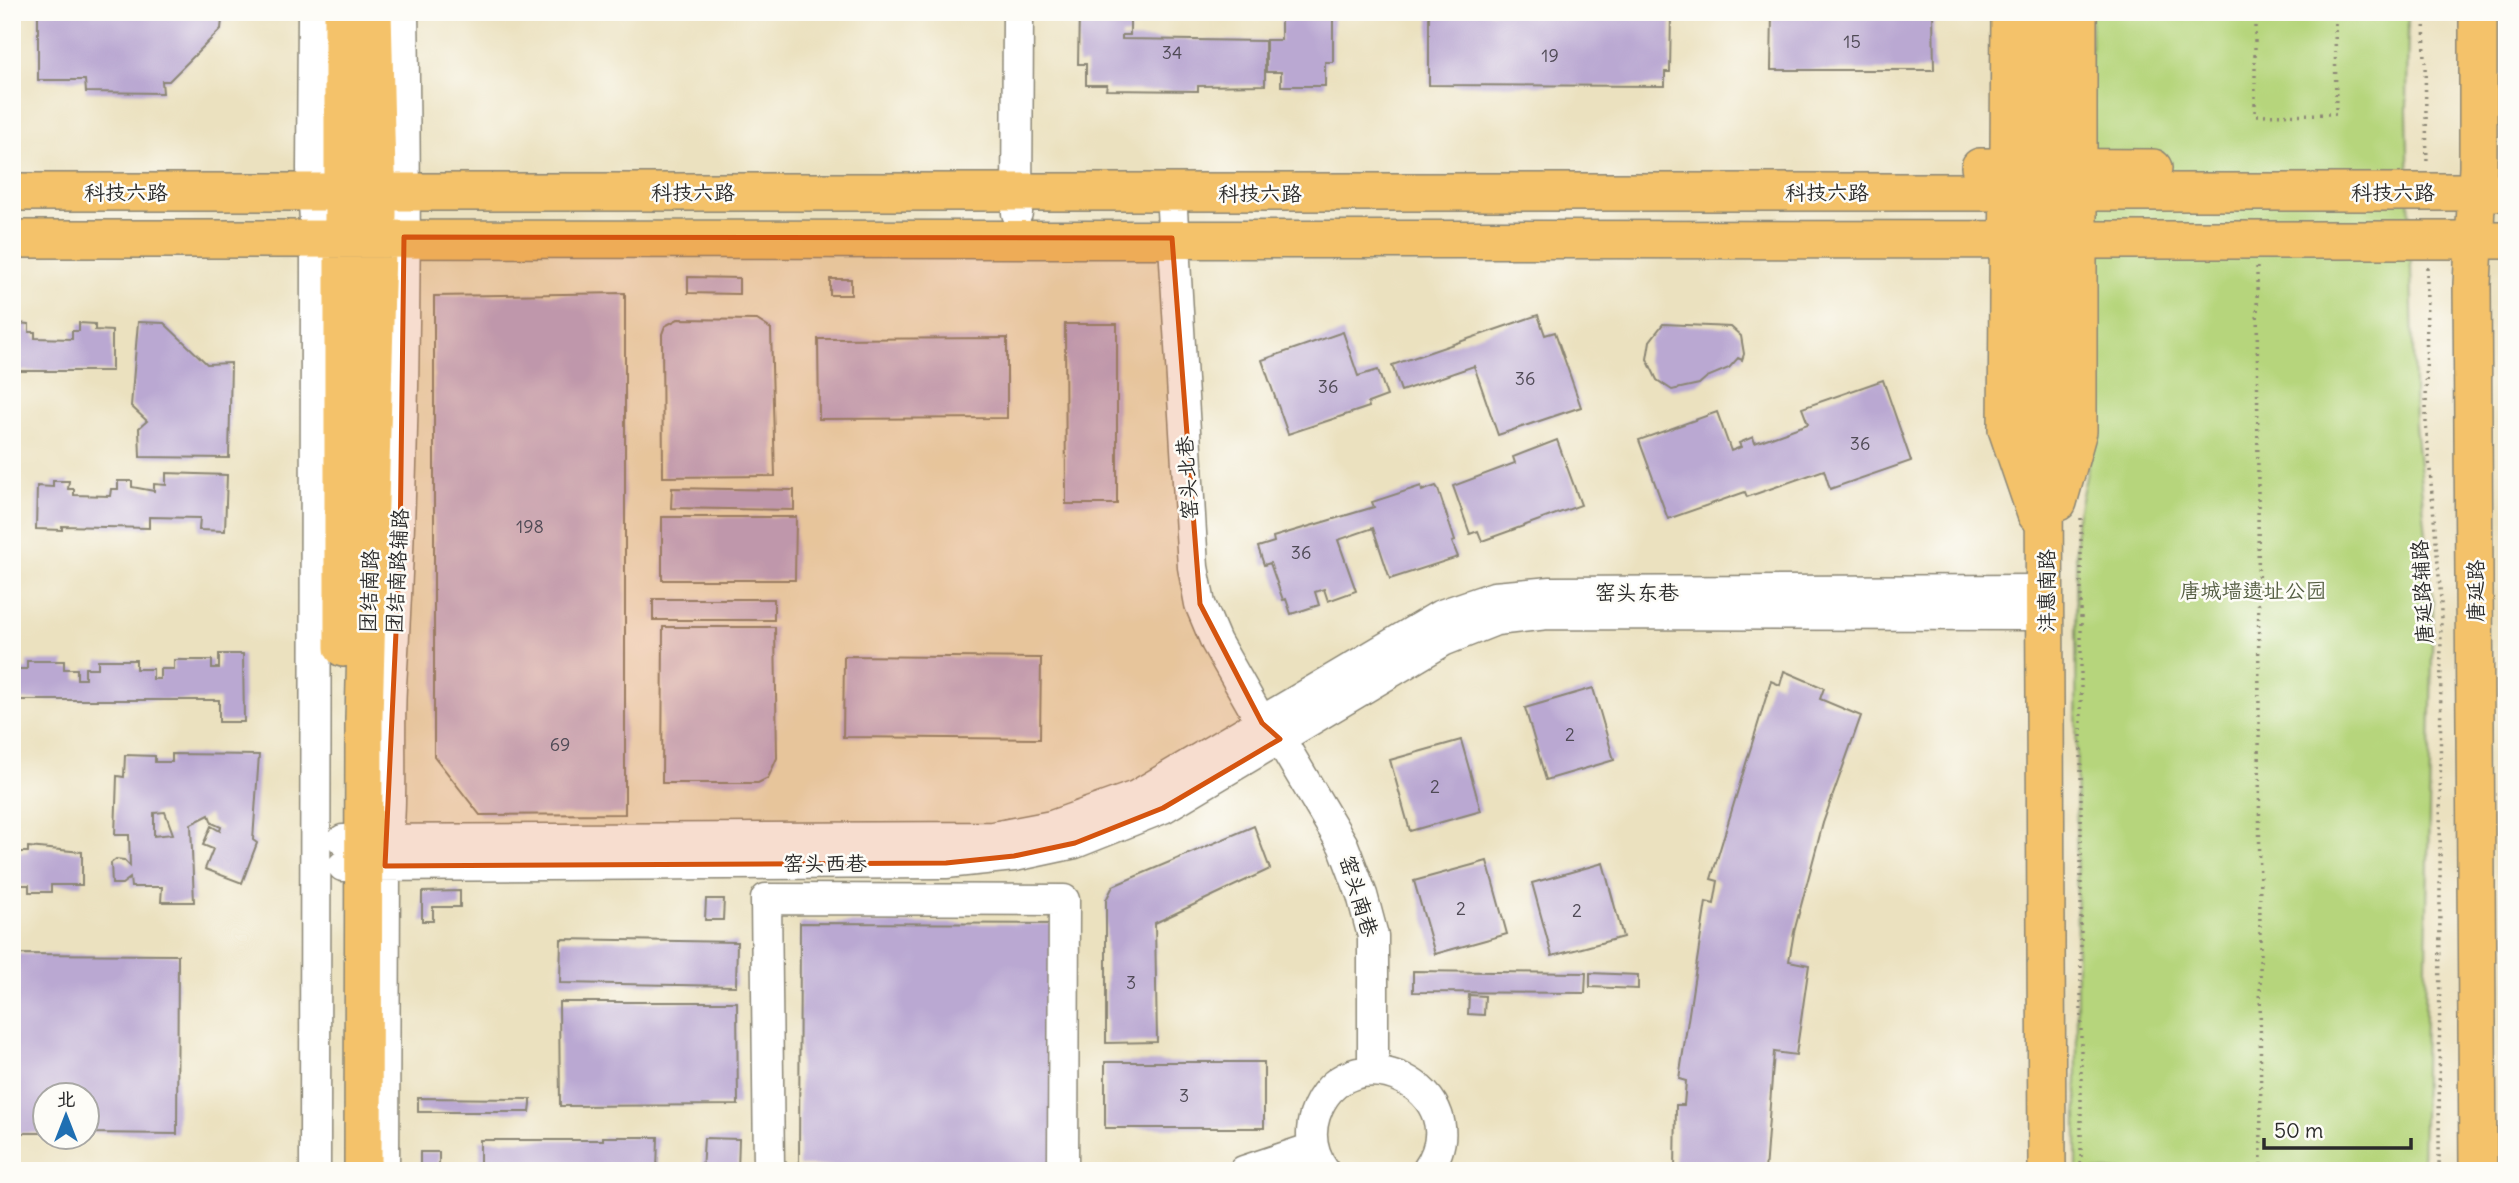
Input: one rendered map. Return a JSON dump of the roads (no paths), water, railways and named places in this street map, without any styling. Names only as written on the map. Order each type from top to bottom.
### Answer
[{"type":"main road","name":"团结南路","points":[[343,12],[360,203]]},
{"type":"main road","name":"团结南路","points":[[363,1171],[365,853],[360,203],[373,12]]},
{"type":"main road","points":[[2010,12],[2043,204]]},
{"type":"main road","name":"沣惠南路","points":[[2042,12],[2047,1171]]},
{"type":"main road","points":[[2043,204],[2078,12]]},
{"type":"main road","name":"唐延路","points":[[2477,12],[2492,202],[2478,1171]]},
{"type":"main road","points":[[2043,204],[2427,167],[2492,202]]},
{"type":"main road","points":[[12,170],[360,203],[1171,215]]},
{"type":"main road","name":"科技六路","points":[[12,192],[360,203]]},
{"type":"main road","points":[[1017,192],[2043,204],[2427,241],[2492,202]]},
{"type":"main road","name":"科技六路","points":[[12,215],[360,203],[1017,192],[1171,215],[2043,204],[2492,202]]},
{"type":"main road","points":[[12,239],[360,203]]},
{"type":"main road","name":"团结南路","points":[[342,1171],[365,853]]},
{"type":"street","name":"团结南路辅路","points":[[313,12],[360,203],[400,547],[390,705],[365,853],[384,1171]]},
{"type":"street","name":"团结南路辅路","points":[[315,1171],[360,203],[403,12]]},
{"type":"street","points":[[1017,192],[1018,12]]},
{"type":"street","name":"窑头北巷","points":[[1171,215],[1193,568],[1197,592],[1216,642],[1271,731]]},
{"type":"street","name":"窑头东巷","points":[[1271,731],[1441,615],[1494,597],[1551,592],[2046,602]]},
{"type":"street","name":"窑头西巷","points":[[365,853],[993,837],[1052,826],[1136,796],[1271,731]]},
{"type":"street","name":"窑头南巷","points":[[1271,731],[1343,845],[1362,895],[1373,936],[1373,1070]]},
{"type":"street","points":[[773,1171],[769,1167],[766,899],[1064,900],[1063,1171]]},
{"type":"street","points":[[1244,1171],[1318,1159],[1312,1124],[1319,1105],[1331,1088],[1349,1076],[1373,1070],[1393,1072],[1413,1082],[1428,1097],[1438,1117],[1440,1139],[1435,1160],[1427,1171]]},
{"type":"park label","name":"唐城墙遗址公园","points":[[2253,590]]}]
